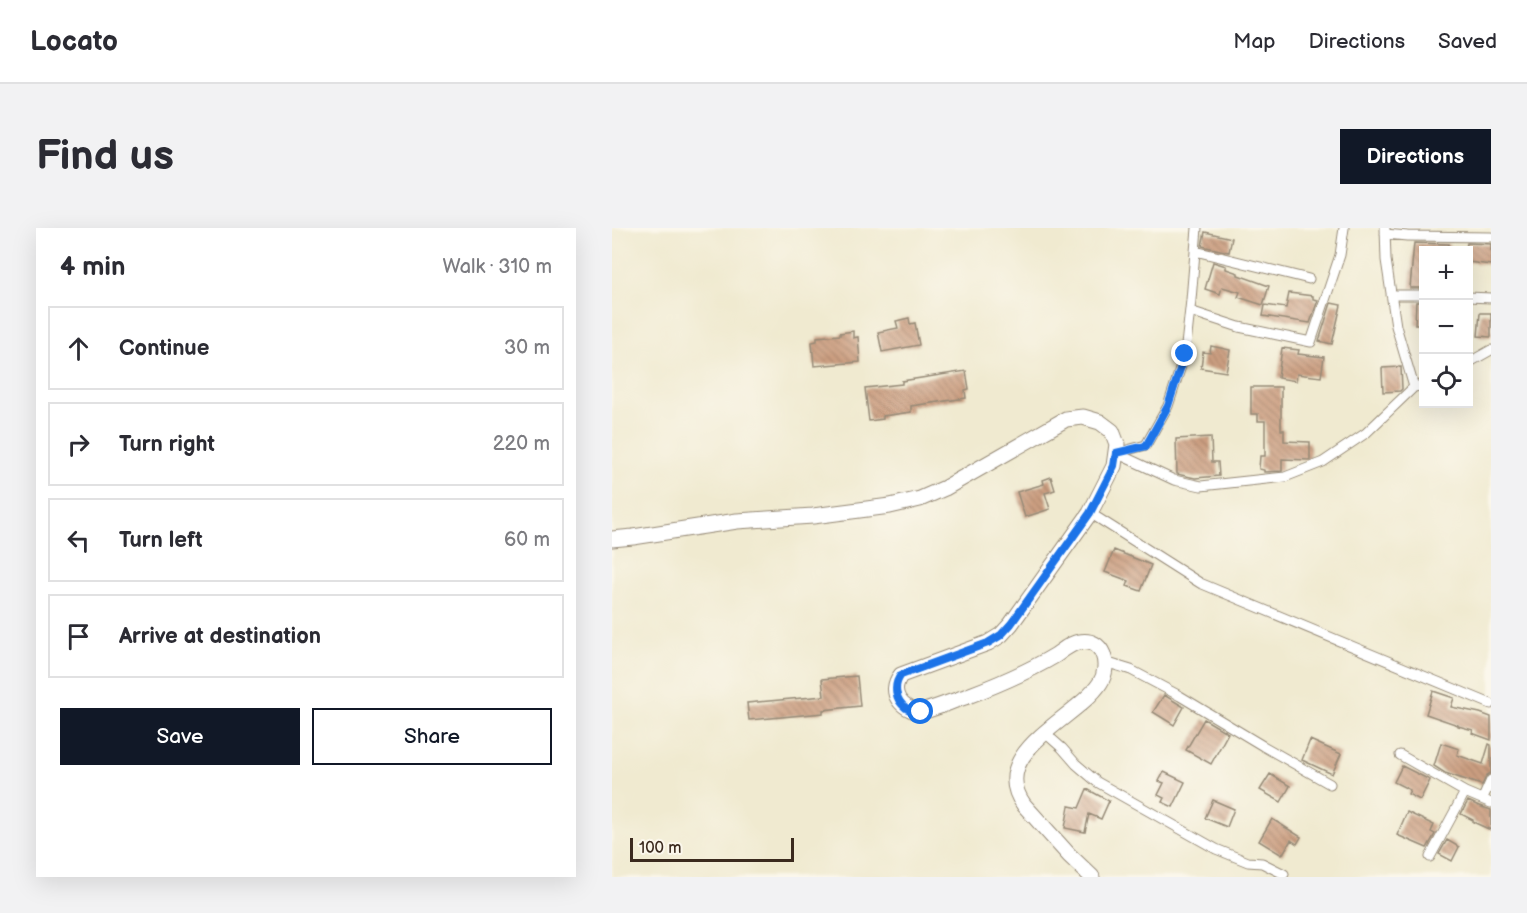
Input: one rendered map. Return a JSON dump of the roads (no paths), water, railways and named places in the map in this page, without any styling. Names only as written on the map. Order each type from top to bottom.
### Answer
[{"type":"main road","points":[[612,539],[737,521],[813,516],[890,506],[920,499],[945,488],[1066,419],[1083,417],[1107,426],[1118,444],[1114,466],[1090,513],[1011,624],[1001,635],[988,643],[901,675],[896,687],[898,698],[905,707],[921,712],[1002,684],[1073,644],[1086,641],[1098,647],[1103,652],[1105,662],[1100,683],[1023,754],[1014,771],[1014,784],[1024,805],[1092,877]]},
{"type":"street","points":[[1116,453],[1146,446],[1168,406],[1185,354],[1197,228]]},
{"type":"street","points":[[1190,311],[1239,327],[1311,342],[1340,255],[1344,228]]},
{"type":"street","points":[[1116,453],[1174,480],[1201,486],[1285,477],[1323,462],[1366,433],[1419,386],[1396,326],[1386,260],[1385,231],[1407,236],[1491,237]]},
{"type":"street","points":[[1195,251],[1309,279]]},
{"type":"street","points":[[1391,295],[1419,295]]},
{"type":"street","points":[[1473,297],[1491,298]]},
{"type":"street","points":[[1473,360],[1491,350]]},
{"type":"street","points":[[1090,513],[1200,583],[1491,704]]},
{"type":"street","points":[[1105,662],[1131,669],[1330,784]]},
{"type":"street","points":[[1045,733],[1097,782],[1122,797],[1216,849],[1248,861],[1262,863],[1284,874]]},
{"type":"street","points":[[1400,755],[1465,792],[1487,801],[1491,780]]},
{"type":"street","points":[[1430,856],[1465,792]]}]
